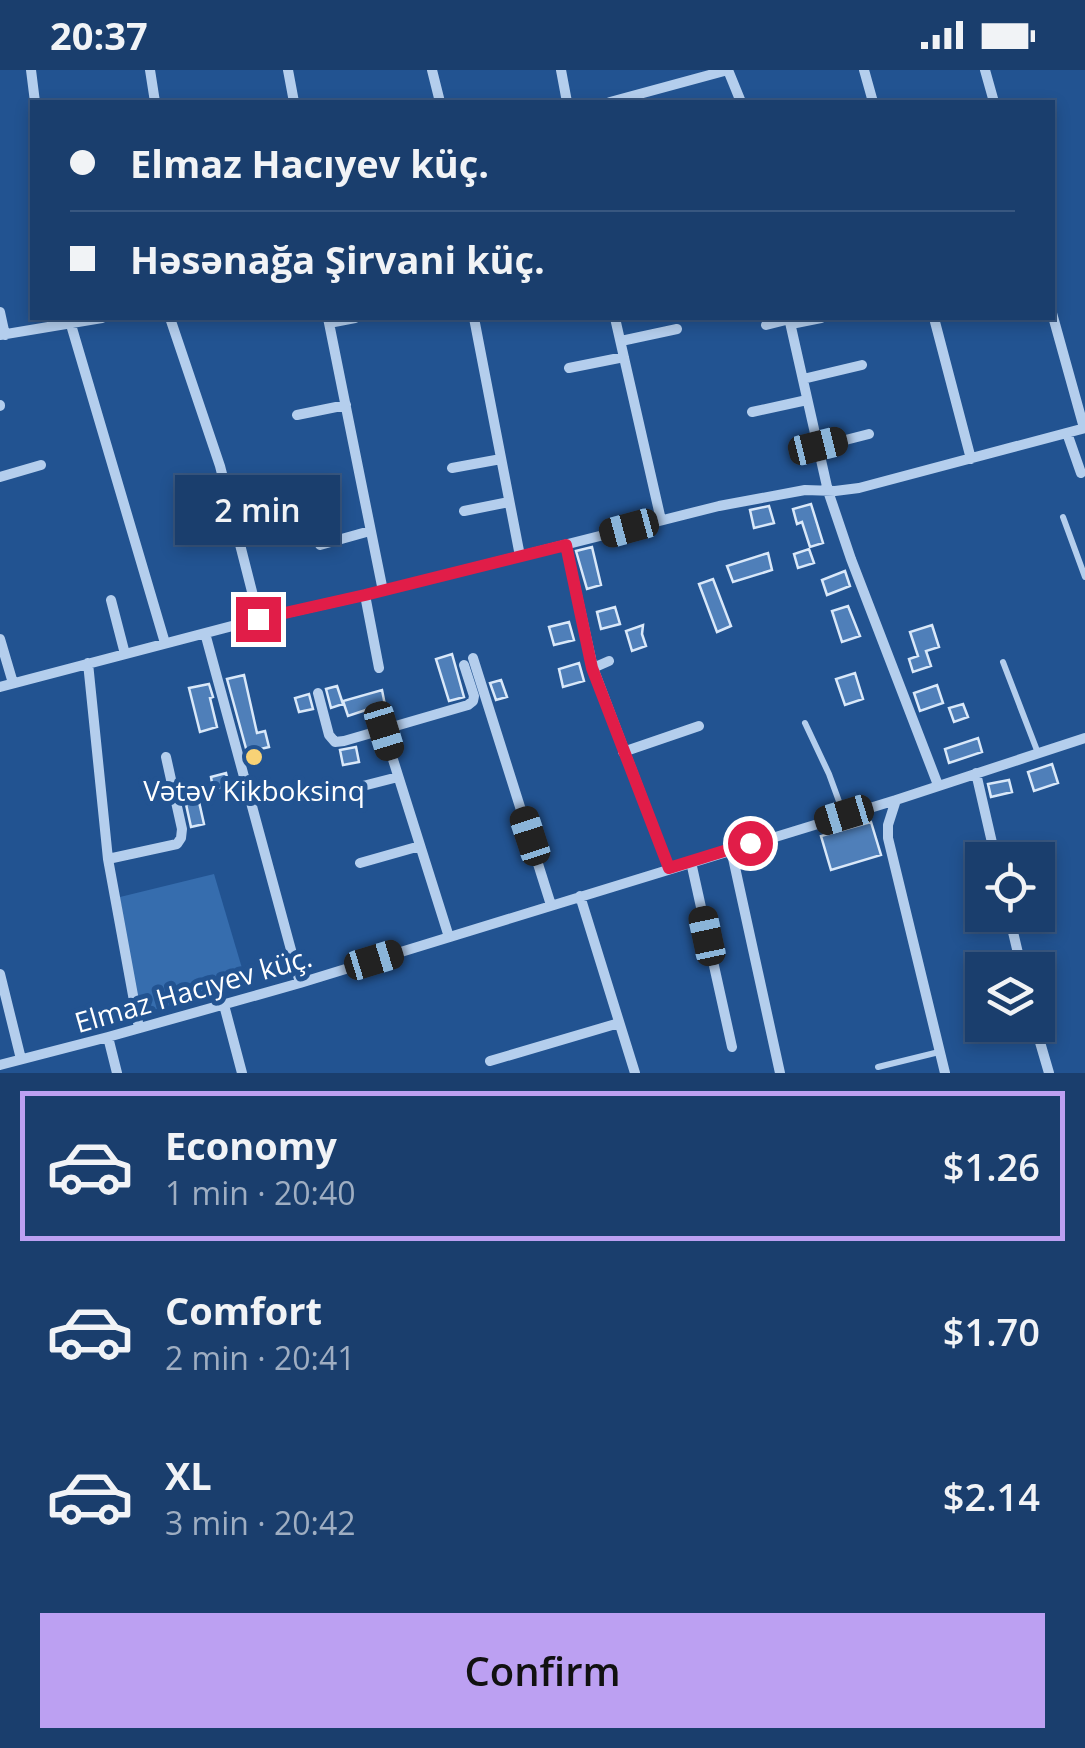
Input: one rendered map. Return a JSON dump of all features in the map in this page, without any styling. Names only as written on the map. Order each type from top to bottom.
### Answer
[{"type":"street","points":[[30,70],[35,100]]},
{"type":"street","points":[[150,70],[155,100]]},
{"type":"street","points":[[288,70],[294,100]]},
{"type":"street","points":[[432,70],[440,100]]},
{"type":"street","points":[[561,70],[567,100]]},
{"type":"street","points":[[617,100],[728,70],[740,100]]},
{"type":"street","points":[[864,70],[872,100]]},
{"type":"street","points":[[985,70],[993,100]]},
{"type":"street","points":[[0,312],[3,335],[69,320],[164,643]]},
{"type":"street","points":[[171,320],[220,466],[258,619]]},
{"type":"street","points":[[329,320],[382,591]]},
{"type":"street","points":[[474,320],[520,556]]},
{"type":"street","points":[[615,320],[661,520]]},
{"type":"street","points":[[766,325],[790,320],[828,491],[938,785]]},
{"type":"street","points":[[935,320],[970,458]]},
{"type":"street","points":[[0,687],[204,632],[661,520],[805,490],[860,488],[1085,428],[1054,320]]},
{"type":"street","points":[[620,340],[676,329]]},
{"type":"street","points":[[569,368],[624,357]]},
{"type":"street","points":[[802,379],[862,365]]},
{"type":"street","points":[[752,412],[807,400]]},
{"type":"street","points":[[296,415],[346,405]]},
{"type":"street","points":[[1067,433],[1081,473]]},
{"type":"street","points":[[818,446],[868,434]]},
{"type":"street","points":[[452,468],[501,459]]},
{"type":"street","points":[[0,476],[41,465]]},
{"type":"street","points":[[464,512],[509,502]]},
{"type":"street","points":[[320,545],[370,531]]},
{"type":"street","points":[[566,545],[592,668],[669,868]]},
{"type":"street","points":[[365,595],[379,668]]},
{"type":"street","points":[[111,600],[125,654]]},
{"type":"street","points":[[204,632],[300,983]]},
{"type":"street","points":[[0,639],[13,683]]},
{"type":"street","points":[[318,693],[329,736],[336,742],[468,705],[473,701],[468,661],[552,905]]},
{"type":"street","points":[[592,668],[609,661]]},
{"type":"street","points":[[88,663],[108,859],[139,1028]]},
{"type":"street","points":[[623,752],[699,726]]},
{"type":"street","points":[[384,731],[448,937]]},
{"type":"street","name":"Elmaz Hacıyev küç.","points":[[0,1064],[300,983],[1038,753],[1084,743]]},
{"type":"street","points":[[108,859],[177,844],[181,838],[166,757]]},
{"type":"street","points":[[976,774],[992,842]]},
{"type":"street","points":[[312,799],[398,777]]},
{"type":"street","points":[[896,800],[888,838],[945,1073]]},
{"type":"street","points":[[360,863],[420,846]]},
{"type":"street","points":[[731,850],[780,1073]]},
{"type":"street","points":[[691,862],[732,1048]]},
{"type":"street","points":[[580,896],[635,1073]]},
{"type":"street","points":[[0,974],[21,1059]]},
{"type":"street","points":[[224,1005],[242,1073]]},
{"type":"street","points":[[490,1060],[620,1022]]},
{"type":"street","points":[[108,1037],[117,1073]]},
{"type":"street","points":[[1040,1042],[1049,1073]]},
{"type":"lane","points":[[1063,518],[1085,577]]},
{"type":"lane","points":[[1003,662],[1038,753]]},
{"type":"lane","points":[[805,723],[844,815]]},
{"type":"lane","points":[[878,1067],[940,1052]]},
{"type":"shaded area","points":[[214,874],[247,985],[138,1014],[120,897]]},
{"type":"building","points":[[811,504],[823,543],[810,547],[793,509]]},
{"type":"building","points":[[769,506],[774,523],[754,528],[750,510]]},
{"type":"building","points":[[592,547],[601,585],[587,589],[576,551]]},
{"type":"building","points":[[809,549],[814,563],[798,568],[794,554]]},
{"type":"building","points":[[768,553],[772,570],[733,582],[727,566]]},
{"type":"building","points":[[845,571],[850,586],[827,595],[822,580]]},
{"type":"building","points":[[713,579],[731,626],[717,632],[699,584]]},
{"type":"building","points":[[848,606],[860,636],[842,642],[832,611]]},
{"type":"building","points":[[615,607],[620,624],[601,629],[597,612]]},
{"type":"building","points":[[569,622],[574,640],[554,645],[549,627]]},
{"type":"building","points":[[643,625],[646,646],[632,651],[626,631]]},
{"type":"building","points":[[932,625],[939,647],[926,651],[931,666],[913,672],[909,659],[918,656],[910,632]]},
{"type":"building","points":[[452,654],[464,697],[449,701],[436,659]]},
{"type":"building","points":[[579,663],[584,681],[563,687],[559,669]]},
{"type":"building","points":[[855,673],[863,699],[845,705],[836,679]]},
{"type":"building","points":[[244,675],[257,733],[265,731],[269,747],[247,752],[227,679]]},
{"type":"building","points":[[501,680],[507,697],[496,700],[490,683]]},
{"type":"building","points":[[209,684],[217,727],[200,732],[189,688]]},
{"type":"building","points":[[937,685],[943,703],[920,711],[914,693]]},
{"type":"building","points":[[337,686],[343,704],[331,708],[326,689]]},
{"type":"building","points":[[382,690],[386,710],[367,715],[366,710],[348,716],[343,701]]},
{"type":"building","points":[[309,694],[313,709],[299,712],[295,698]]},
{"type":"building","points":[[963,704],[968,717],[954,722],[949,708]]},
{"type":"building","points":[[978,738],[982,752],[949,763],[945,749]]},
{"type":"building","points":[[356,747],[359,762],[343,765],[340,750]]},
{"type":"building","points":[[1052,764],[1058,783],[1034,791],[1028,772]]},
{"type":"building","points":[[226,773],[229,786],[213,789],[211,777]]},
{"type":"building","points":[[1009,780],[1012,792],[991,797],[988,784]]},
{"type":"building","points":[[195,784],[204,824],[191,827],[182,786]]},
{"type":"building","points":[[871,822],[881,855],[831,870],[821,836]]},
{"type":"place","name":"Vətəv Kikboksinq","points":[[254,757]]},
{"type":"route","points":[[258,619],[566,545],[592,668],[669,868],[750,843]]}]
